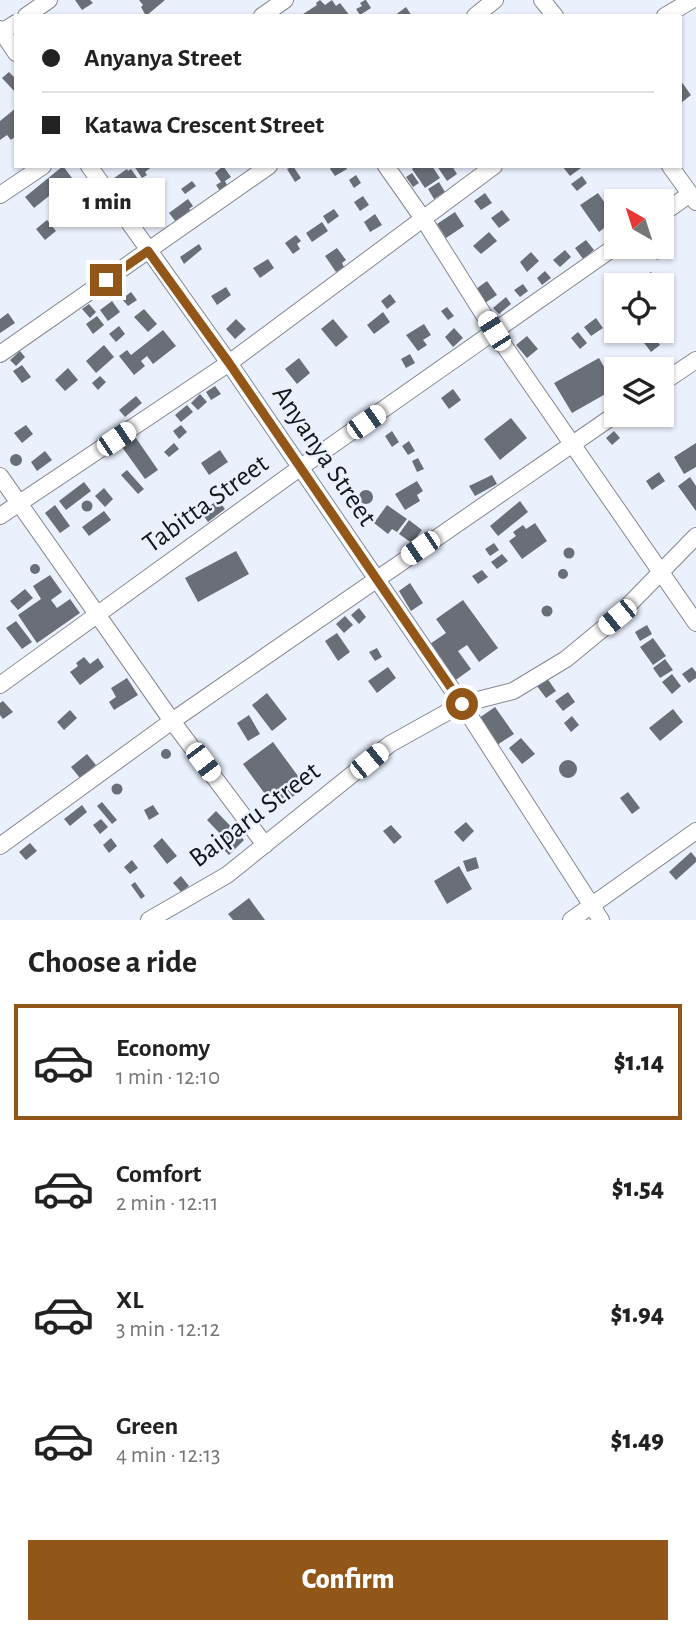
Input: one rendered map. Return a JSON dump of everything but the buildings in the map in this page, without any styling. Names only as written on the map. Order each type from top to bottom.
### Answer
[{"type":"street","points":[[29,14],[49,0]]},
{"type":"street","points":[[478,14],[495,0]]},
{"type":"street","points":[[542,0],[553,14]]},
{"type":"street","points":[[668,14],[692,0]]},
{"type":"street","points":[[5,29],[14,49]]},
{"type":"street","points":[[0,195],[40,168]]},
{"type":"street","name":"Anyanya Street","points":[[90,168],[229,363],[462,704],[601,920]]},
{"type":"street","points":[[0,354],[267,168]]},
{"type":"street","points":[[387,168],[424,220],[494,331],[696,623]]},
{"type":"street","points":[[0,516],[229,363],[491,168]]},
{"type":"street","points":[[671,168],[693,198],[674,208]]},
{"type":"street","name":"Tabitta Street","points":[[0,685],[301,467],[604,254]]},
{"type":"street","points":[[674,375],[696,360]]},
{"type":"street","points":[[0,846],[172,721],[604,422]]},
{"type":"street","points":[[0,476],[172,721],[265,845]]},
{"type":"street","name":"Baiparu Street","points":[[149,920],[227,875],[390,744],[462,704],[513,691],[566,659],[617,617],[696,536]]},
{"type":"street","points":[[571,920],[696,831]]},
{"type":"route","points":[[106,280],[148,251],[229,363],[462,704]]}]
